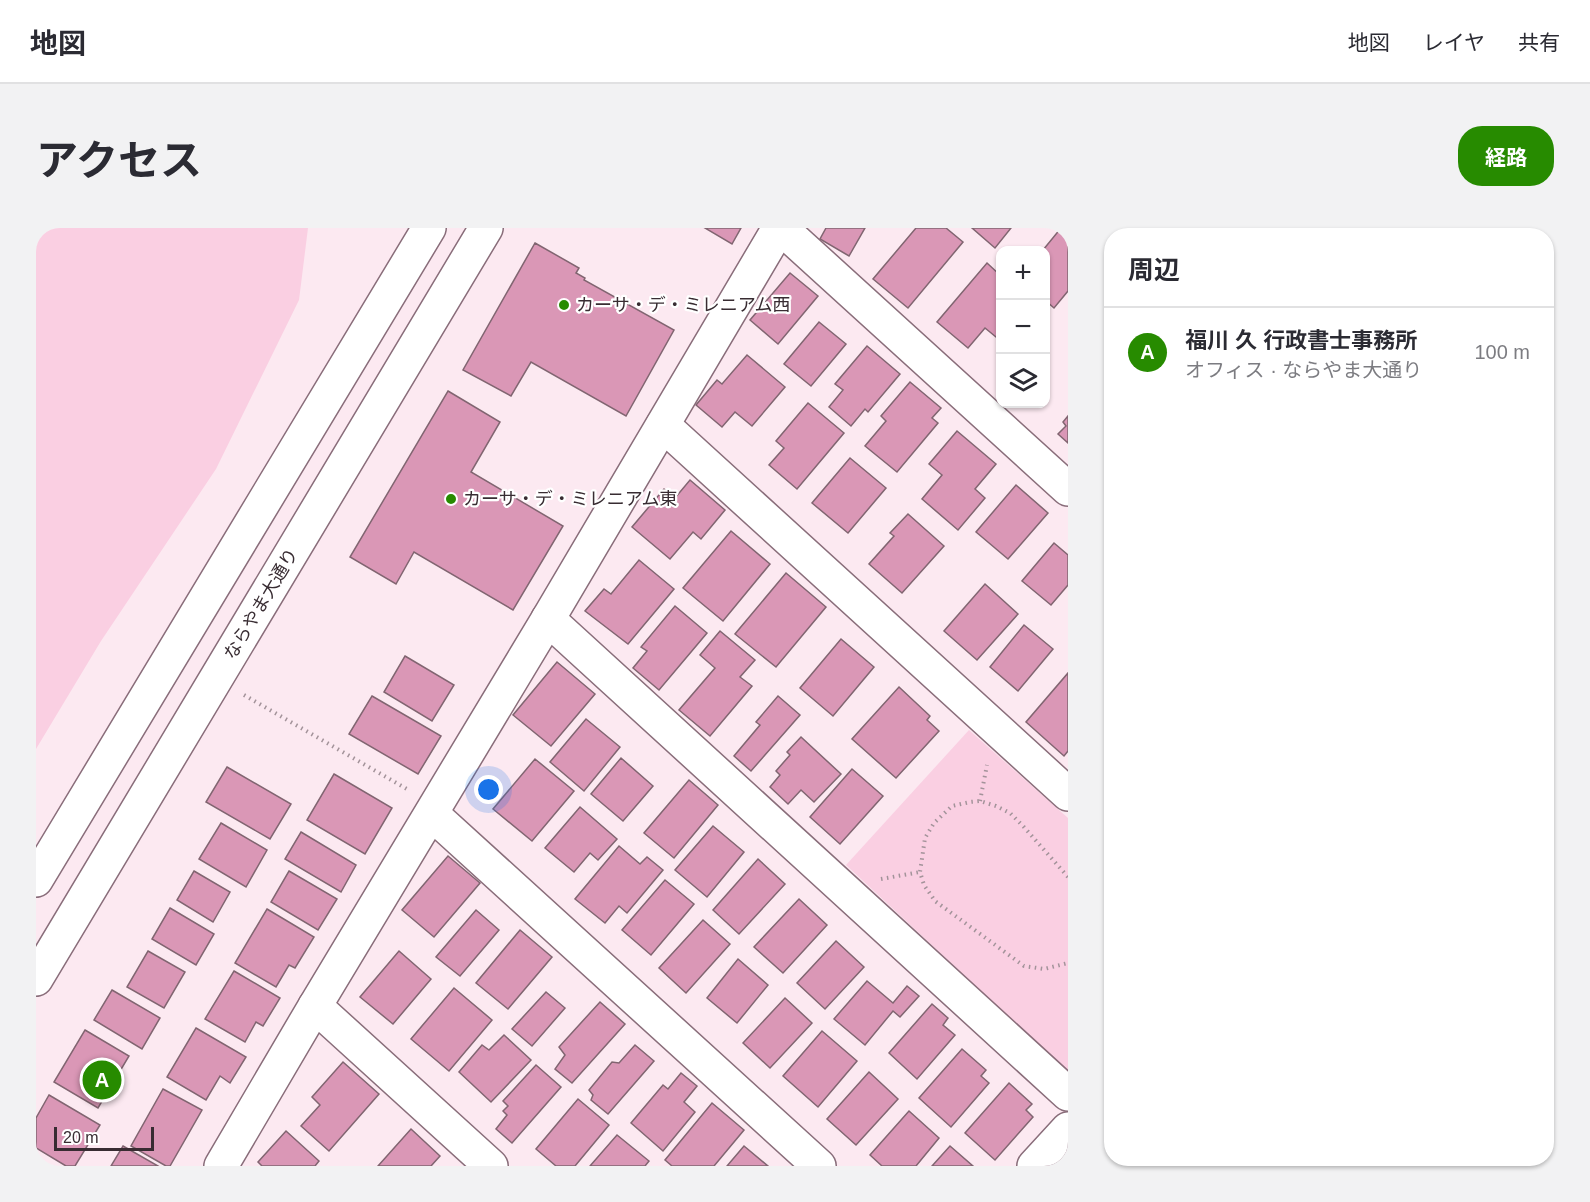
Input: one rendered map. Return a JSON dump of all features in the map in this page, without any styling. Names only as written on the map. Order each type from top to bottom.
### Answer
[{"type":"street","points":[[36,880],[429,228]]},
{"type":"street","name":"ならやま大通り","points":[[36,979],[486,228]]},
{"type":"street","points":[[221,1166],[780,228],[1068,489]]},
{"type":"street","points":[[663,425],[1068,794]]},
{"type":"street","points":[[548,619],[1068,1094]]},
{"type":"street","points":[[432,814],[819,1166]]},
{"type":"street","points":[[315,1006],[491,1166]]},
{"type":"street","points":[[1034,1166],[1068,1128]]},
{"type":"path","points":[[242,694],[421,797],[432,814]]},
{"type":"path","points":[[1068,877],[1010,813],[980,801],[952,806],[934,822],[925,838],[920,872],[924,885],[935,901],[1024,966],[1044,969],[1068,963]]},
{"type":"shaded area","points":[[36,228],[308,228],[299,300],[216,469],[101,641],[36,749]]},
{"type":"shaded area","points":[[969,730],[1068,818],[1068,1072],[846,865]]},
{"type":"building","points":[[705,228],[741,228],[732,244]]},
{"type":"building","points":[[826,228],[865,228],[849,256],[820,239]]},
{"type":"building","points":[[916,228],[946,228],[963,242],[908,308],[873,279]]},
{"type":"building","points":[[972,228],[1011,228],[995,248]]},
{"type":"building","points":[[1061,228],[1068,234],[1068,291],[1054,308],[1050,304],[1050,246],[1046,246]]},
{"type":"building","name":"カーサ・デ・ミレニアム西","points":[[535,243],[579,268],[576,273],[585,278],[584,280],[674,330],[626,416],[531,362],[511,396],[463,370]]},
{"type":"building","points":[[987,263],[996,271],[996,337],[985,328],[968,348],[937,322]]},
{"type":"building","points":[[790,273],[818,296],[778,344],[750,320]]},
{"type":"building","points":[[819,322],[846,344],[811,386],[784,364]]},
{"type":"building","points":[[867,346],[900,374],[868,412],[865,409],[851,426],[829,407],[843,390],[835,384]]},
{"type":"building","points":[[747,355],[785,387],[752,426],[735,412],[722,427],[696,405],[717,380],[722,384]]},
{"type":"building","points":[[910,382],[941,408],[932,418],[938,423],[897,472],[865,446],[886,421],[881,416]]},
{"type":"building","name":"カーサ・デ・ミレニアム東","points":[[448,391],[500,422],[471,472],[563,526],[513,610],[414,552],[396,584],[350,557]]},
{"type":"building","points":[[808,403],[844,433],[797,489],[769,465],[784,448],[776,441]]},
{"type":"building","points":[[1068,416],[1068,443],[1058,434],[1066,426],[1063,422]]},
{"type":"building","points":[[957,431],[996,464],[975,489],[985,498],[958,530],[922,499],[942,475],[929,464]]},
{"type":"building","points":[[850,458],[886,488],[848,533],[812,503]]},
{"type":"building","points":[[690,480],[725,510],[701,539],[693,532],[670,559],[632,527],[664,489],[675,498]]},
{"type":"building","points":[[1016,485],[1048,513],[1008,559],[976,532]]},
{"type":"building","points":[[908,514],[944,546],[902,593],[869,564],[894,536],[890,533]]},
{"type":"building","points":[[731,531],[770,564],[723,621],[683,588]]},
{"type":"building","points":[[1054,543],[1068,555],[1068,585],[1051,605],[1022,581]]},
{"type":"building","points":[[639,560],[674,589],[628,644],[585,611],[604,589],[611,594]]},
{"type":"building","points":[[786,573],[826,607],[776,667],[735,634]]},
{"type":"building","points":[[985,584],[1018,614],[977,660],[944,631]]},
{"type":"building","points":[[675,606],[707,633],[659,690],[633,668],[647,651],[641,647]]},
{"type":"building","points":[[1024,625],[1053,649],[1018,691],[990,667]]},
{"type":"building","points":[[720,631],[755,660],[740,677],[752,686],[710,736],[679,710],[715,668],[700,655]]},
{"type":"building","points":[[841,639],[874,667],[833,716],[800,688]]},
{"type":"building","points":[[405,656],[454,685],[432,721],[384,692]]},
{"type":"building","points":[[557,662],[595,694],[551,746],[513,715]]},
{"type":"building","points":[[1068,673],[1068,751],[1064,756],[1026,722]]},
{"type":"building","points":[[899,687],[930,716],[927,720],[939,731],[896,778],[852,739]]},
{"type":"building","points":[[372,696],[441,736],[418,774],[349,734]]},
{"type":"building","points":[[778,696],[800,715],[751,771],[734,756],[760,725],[756,722]]},
{"type":"building","points":[[586,719],[620,747],[584,791],[550,762]]},
{"type":"building","points":[[801,737],[841,774],[814,802],[801,790],[788,804],[770,787],[780,775],[776,771],[790,755],[787,752]]},
{"type":"building","points":[[621,758],[653,786],[623,821],[591,794]]},
{"type":"building","points":[[535,759],[574,791],[532,841],[493,809]]},
{"type":"building","points":[[227,767],[291,804],[270,839],[206,802]]},
{"type":"building","points":[[852,769],[883,796],[840,844],[810,817]]},
{"type":"building","points":[[334,774],[392,808],[365,854],[307,820]]},
{"type":"building","points":[[689,780],[718,805],[674,858],[644,833]]},
{"type":"building","points":[[580,807],[617,839],[598,860],[590,853],[574,872],[545,848]]},
{"type":"building","points":[[221,823],[267,850],[246,887],[199,859]]},
{"type":"building","points":[[713,826],[744,852],[707,897],[675,870]]},
{"type":"building","points":[[301,832],[356,865],[341,892],[285,859]]},
{"type":"building","points":[[619,846],[640,864],[647,857],[663,870],[627,913],[619,906],[605,923],[575,899]]},
{"type":"building","points":[[448,856],[480,883],[434,937],[402,910]]},
{"type":"building","points":[[758,859],[785,884],[739,934],[713,910]]},
{"type":"building","points":[[194,871],[230,892],[213,922],[177,900]]},
{"type":"building","points":[[289,871],[337,899],[318,930],[271,902]]},
{"type":"building","points":[[665,880],[694,904],[651,955],[622,930]]},
{"type":"building","points":[[799,899],[827,925],[783,973],[754,947]]},
{"type":"building","points":[[170,908],[214,934],[196,965],[152,939]]},
{"type":"building","points":[[267,909],[314,937],[295,968],[289,965],[276,987],[235,963]]},
{"type":"building","points":[[476,910],[499,930],[460,976],[436,957]]},
{"type":"building","points":[[703,920],[730,944],[686,993],[659,968]]},
{"type":"building","points":[[520,930],[552,957],[508,1009],[476,983]]},
{"type":"building","points":[[836,941],[864,967],[825,1009],[797,983]]},
{"type":"building","points":[[148,951],[185,972],[164,1008],[127,987]]},
{"type":"building","points":[[399,951],[431,979],[393,1024],[360,997]]},
{"type":"building","points":[[738,959],[768,985],[737,1023],[707,998]]},
{"type":"building","points":[[234,971],[280,998],[263,1026],[256,1022],[245,1042],[205,1019]]},
{"type":"building","points":[[867,981],[893,1003],[907,986],[919,996],[900,1017],[893,1011],[865,1045],[834,1019]]},
{"type":"building","points":[[454,988],[492,1020],[449,1071],[411,1039]]},
{"type":"building","points":[[112,990],[160,1018],[142,1049],[94,1020]]},
{"type":"building","points":[[546,992],[565,1008],[532,1046],[512,1029]]},
{"type":"building","points":[[785,998],[812,1023],[770,1068],[743,1043]]},
{"type":"building","points":[[600,1002],[625,1024],[572,1083],[555,1069],[565,1055],[559,1047]]},
{"type":"building","points":[[932,1004],[948,1018],[943,1025],[955,1035],[917,1079],[889,1053]]},
{"type":"building","points":[[196,1028],[246,1057],[230,1083],[220,1076],[206,1100],[167,1077]]},
{"type":"building","points":[[85,1030],[129,1056],[98,1108],[54,1082]]},
{"type":"building","points":[[822,1031],[857,1061],[818,1107],[783,1076]]},
{"type":"building","points":[[504,1035],[531,1060],[491,1102],[459,1072],[482,1045],[489,1050]]},
{"type":"building","points":[[635,1045],[654,1061],[608,1114],[591,1100],[593,1095],[589,1090],[612,1062],[619,1063]]},
{"type":"building","points":[[962,1049],[986,1070],[981,1076],[989,1083],[951,1127],[919,1098]]},
{"type":"building","points":[[343,1062],[379,1094],[329,1151],[301,1126],[320,1105],[312,1097]]},
{"type":"building","points":[[536,1065],[561,1087],[512,1143],[496,1129],[507,1115],[503,1111],[508,1106],[503,1101]]},
{"type":"building","points":[[869,1072],[898,1099],[856,1145],[827,1119]]},
{"type":"building","points":[[681,1073],[697,1086],[684,1102],[695,1112],[663,1151],[631,1123],[663,1085],[668,1089]]},
{"type":"building","points":[[1009,1083],[1032,1104],[1026,1110],[1033,1117],[995,1160],[965,1133]]},
{"type":"building","points":[[163,1089],[202,1110],[170,1166],[166,1166],[131,1146]]},
{"type":"building","points":[[49,1095],[100,1125],[75,1166],[66,1166],[36,1148],[36,1118]]},
{"type":"building","points":[[578,1099],[609,1125],[575,1166],[556,1166],[536,1149]]},
{"type":"building","points":[[712,1103],[744,1130],[714,1166],[672,1166],[665,1160]]},
{"type":"building","points":[[909,1111],[939,1138],[916,1166],[882,1166],[870,1155]]},
{"type":"building","points":[[411,1129],[440,1156],[431,1166],[378,1166]]},
{"type":"building","points":[[286,1131],[319,1161],[315,1166],[262,1166],[258,1162]]},
{"type":"building","points":[[617,1135],[649,1161],[645,1166],[590,1166]]},
{"type":"building","points":[[123,1146],[158,1166],[111,1166]]},
{"type":"building","points":[[744,1146],[768,1166],[727,1166]]},
{"type":"building","points":[[950,1146],[973,1166],[932,1166]]},
{"type":"place","name":"カーサ・デ・ミレニアム西","points":[[564,305]]},
{"type":"place","name":"カーサ・デ・ミレニアム東","points":[[451,499]]},
{"type":"place","name":"福川 久 行政書士事務所","points":[[102,1080]]}]
